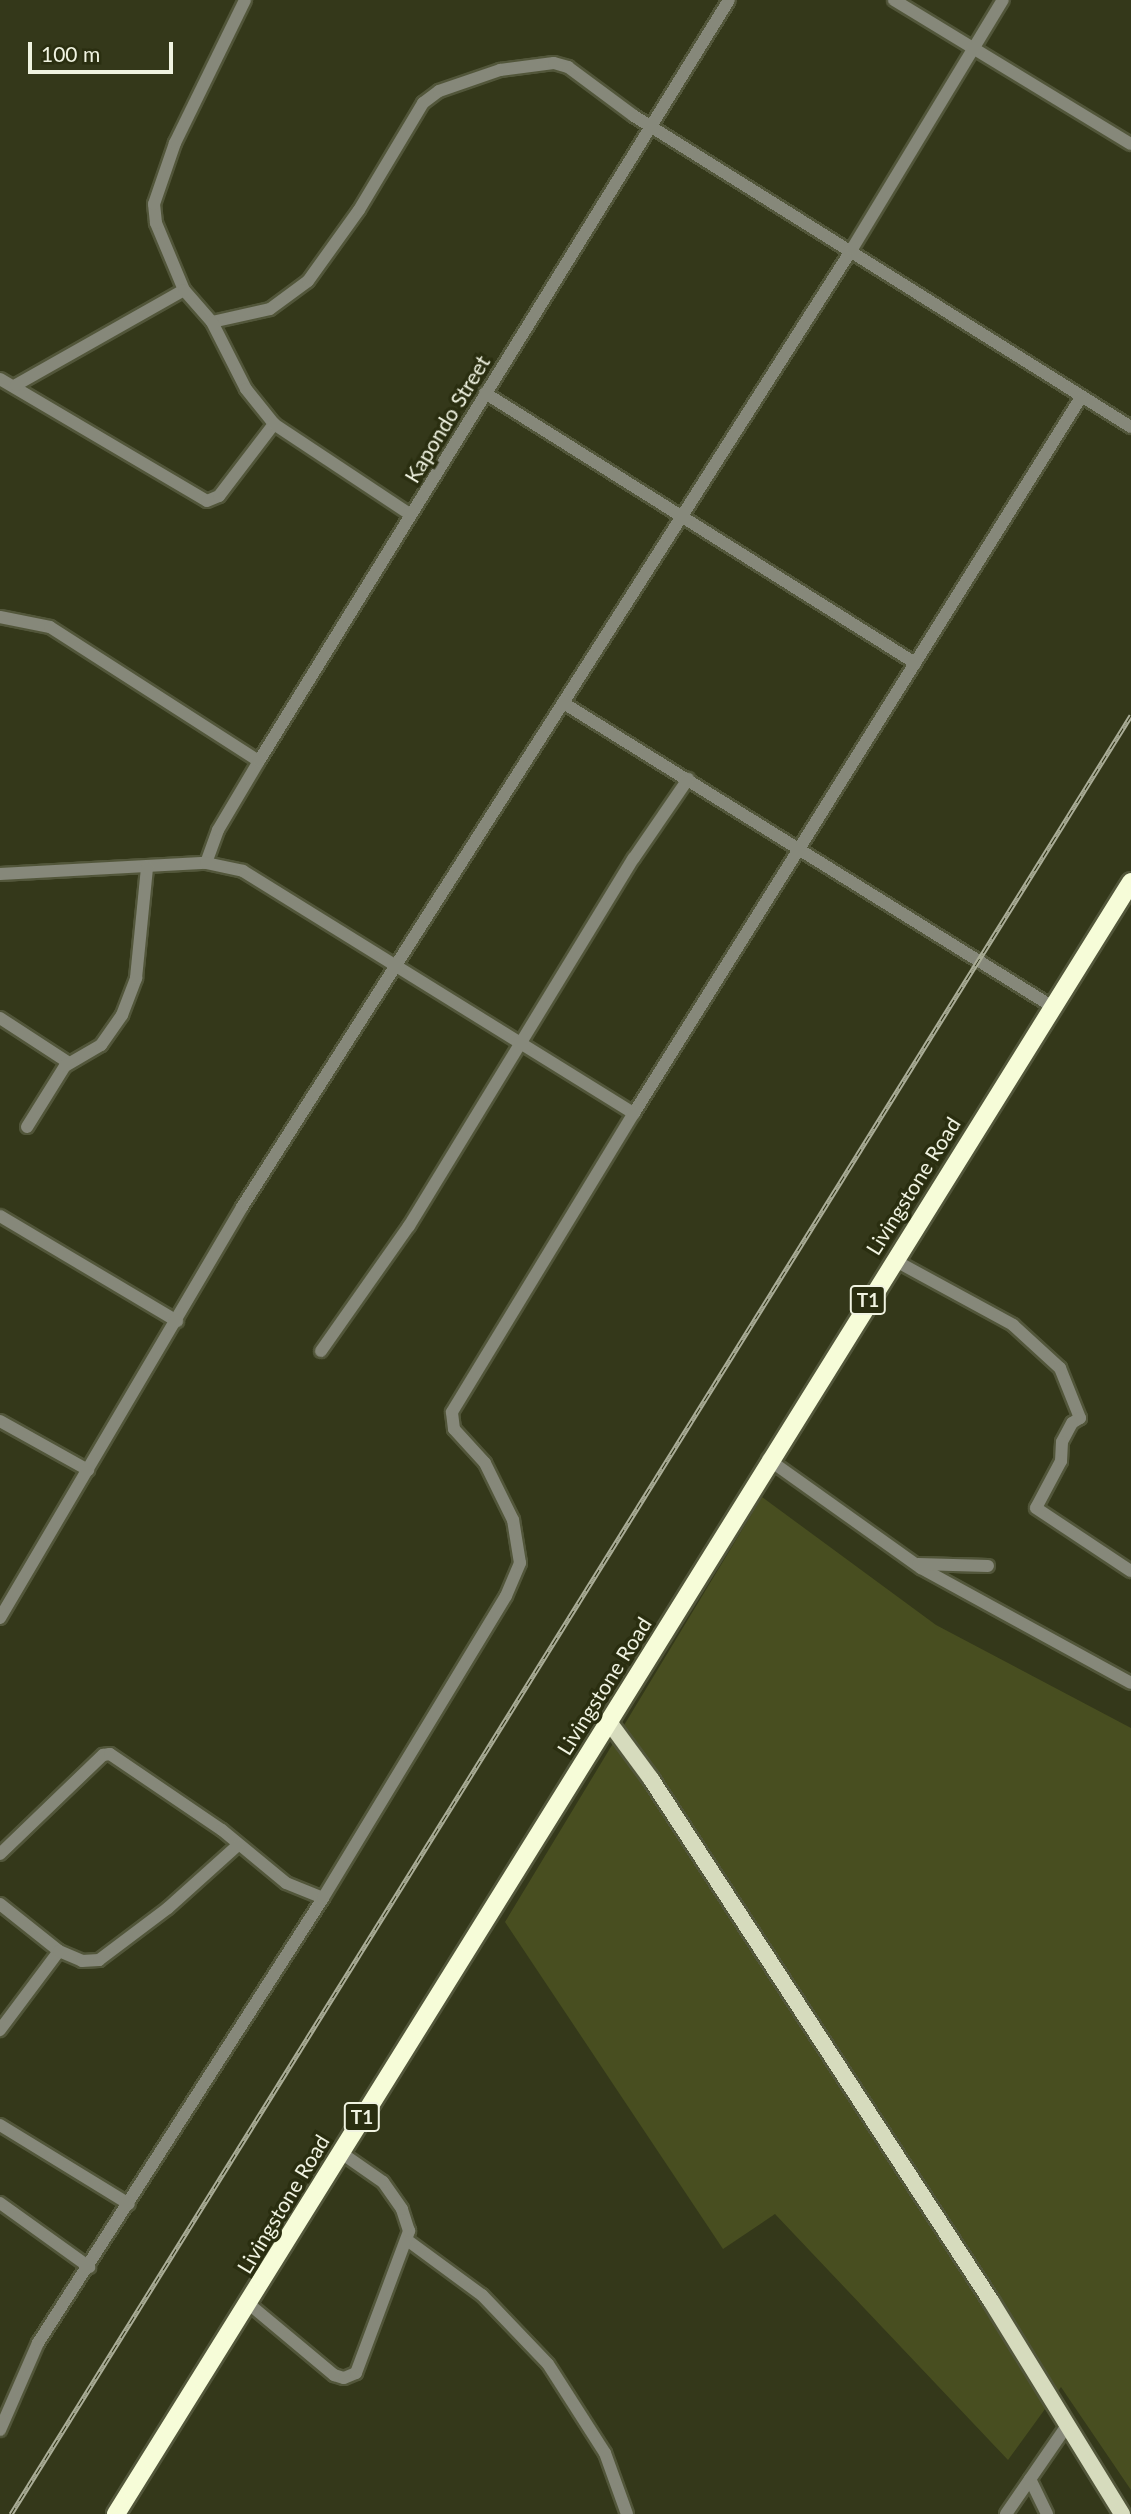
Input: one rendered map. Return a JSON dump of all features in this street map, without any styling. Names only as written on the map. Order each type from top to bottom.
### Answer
[{"type":"highway","name":"Livingstone Road","points":[[116,2514],[609,1722],[768,1459],[1131,882]]},
{"type":"main road","points":[[609,1722],[651,1779],[1068,2424],[1122,2514]]},
{"type":"street","points":[[246,0],[175,143],[153,204],[156,223],[184,290],[212,322],[246,389],[274,424],[411,515]]},
{"type":"street","name":"Kapondo Street","points":[[206,863],[218,830],[259,761],[729,0]]},
{"type":"street","points":[[894,0],[1131,144]]},
{"type":"street","points":[[0,1618],[177,1321],[242,1206],[400,966],[684,516],[852,249],[1003,0]]},
{"type":"street","points":[[212,322],[270,309],[309,281],[359,210],[423,103],[458,82],[554,63],[568,67],[652,126],[852,249],[1080,399],[1131,427]]},
{"type":"street","points":[[16,385],[184,290]]},
{"type":"street","points":[[0,379],[16,385],[127,457],[207,501],[219,496],[274,424]]},
{"type":"street","points":[[485,393],[915,663]]},
{"type":"street","points":[[0,2430],[38,2343],[323,1898],[446,1700],[506,1597],[520,1563],[513,1520],[485,1463],[454,1429],[452,1412],[634,1113],[1080,399]]},
{"type":"street","points":[[0,617],[50,627],[259,761]]},
{"type":"street","points":[[565,704],[1053,1007]]},
{"type":"street","points":[[321,1350],[409,1226],[688,779]]},
{"type":"street","points":[[0,874],[206,863],[243,872],[400,966],[634,1113]]},
{"type":"street","points":[[27,1127],[69,1063],[101,1045],[122,1016],[136,978],[147,868]]},
{"type":"street","points":[[0,1018],[69,1063]]},
{"type":"street","points":[[0,1216],[177,1321]]},
{"type":"street","points":[[894,1260],[1013,1325],[1060,1368],[1080,1418],[1072,1423],[1062,1442],[1061,1461],[1035,1508],[1131,1572]]},
{"type":"street","points":[[0,1421],[88,1470]]},
{"type":"street","points":[[768,1459],[917,1564],[1131,1683]]},
{"type":"street","points":[[917,1564],[988,1566]]},
{"type":"street","points":[[0,1854],[103,1755],[110,1754],[238,1845],[286,1883],[323,1898]]},
{"type":"street","points":[[0,1904],[59,1951],[82,1961],[99,1960],[168,1908],[238,1845]]},
{"type":"street","points":[[0,2030],[59,1951]]},
{"type":"street","points":[[0,2125],[129,2204]]},
{"type":"street","points":[[249,2304],[334,2375],[350,2377],[359,2366],[367,2335],[407,2240],[407,2220],[383,2182],[340,2152]]},
{"type":"street","points":[[0,2203],[89,2267]]},
{"type":"street","points":[[407,2240],[482,2295],[548,2364],[605,2453],[626,2514]]},
{"type":"street","points":[[1006,2514],[1068,2424]]},
{"type":"street","points":[[1030,2479],[1047,2514]]},
{"type":"green space","points":[[762,1497],[936,1625],[1131,1728],[1131,2490],[1061,2387],[1008,2460],[775,2214],[723,2249],[505,1922]]},
{"type":"railway","points":[[11,2514],[1131,715]]}]
